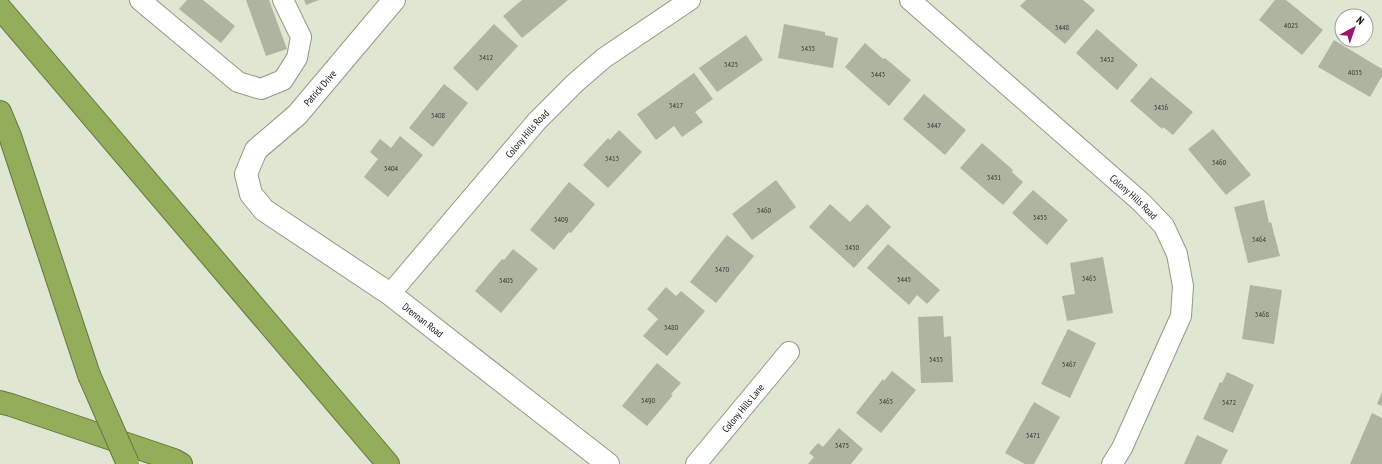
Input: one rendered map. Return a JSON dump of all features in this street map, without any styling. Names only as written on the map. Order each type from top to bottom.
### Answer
[{"type":"highway","points":[[0,8],[388,464]]},
{"type":"highway","points":[[0,112],[10,136],[89,375],[128,464]]},
{"type":"highway","points":[[0,402],[159,455],[181,464]]},
{"type":"street","points":[[140,0],[238,82],[261,89],[283,80],[297,58],[301,37],[284,0]]},
{"type":"street","name":"Colony Hills Road","points":[[390,294],[538,121],[576,82],[604,58],[690,0]]},
{"type":"street","name":"Colony Hills Road","points":[[910,0],[1141,202],[1164,226],[1177,254],[1183,286],[1181,316],[1122,448],[1112,464]]},
{"type":"street","name":"Patrick Drive","points":[[246,174],[256,150],[297,115],[392,1]]},
{"type":"street","name":"Drennan Road","points":[[246,174],[251,194],[264,210],[390,294],[608,464]]},
{"type":"street","name":"Colony Hills Lane","points":[[696,464],[789,352]]},
{"type":"building","points":[[187,0],[203,0],[235,26],[221,43],[179,9]]},
{"type":"building","points":[[246,0],[269,0],[287,49],[266,56]]},
{"type":"building","points":[[304,0],[319,0],[306,5]]},
{"type":"building","points":[[522,0],[568,0],[522,38],[503,16]]},
{"type":"building","points":[[1026,0],[1083,0],[1095,10],[1065,44],[1020,6]]},
{"type":"building","points":[[1275,0],[1286,0],[1323,30],[1302,55],[1259,20]]},
{"type":"building","points":[[494,24],[518,46],[477,91],[453,68]]},
{"type":"building","points":[[784,24],[825,32],[825,35],[838,38],[833,68],[778,58]]},
{"type":"building","points":[[1097,29],[1138,65],[1117,90],[1076,53]]},
{"type":"building","points":[[746,35],[763,60],[717,92],[699,68]]},
{"type":"building","points":[[1334,40],[1334,48],[1347,48],[1382,69],[1382,76],[1370,97],[1318,67]]},
{"type":"building","points":[[865,43],[911,80],[889,106],[845,67]]},
{"type":"building","points":[[694,73],[713,99],[695,112],[703,122],[682,137],[674,126],[656,140],[637,114]]},
{"type":"building","points":[[1151,77],[1193,112],[1173,135],[1163,127],[1162,129],[1130,101]]},
{"type":"building","points":[[444,84],[468,103],[433,147],[409,128]]},
{"type":"building","points":[[924,94],[966,130],[945,155],[903,119]]},
{"type":"building","points":[[1213,129],[1251,175],[1226,195],[1188,149]]},
{"type":"building","points":[[619,130],[642,152],[608,188],[583,165],[608,138],[610,140]]},
{"type":"building","points":[[400,136],[423,155],[388,197],[364,177],[378,159],[370,152],[380,139],[391,148]]},
{"type":"building","points":[[982,143],[1013,170],[1012,172],[1023,182],[1003,205],[960,168]]},
{"type":"building","points":[[776,180],[796,207],[752,240],[732,214]]},
{"type":"building","points":[[569,182],[595,204],[571,233],[569,232],[554,250],[530,230]]},
{"type":"building","points":[[1033,190],[1068,220],[1047,245],[1012,213]]},
{"type":"building","points":[[1264,200],[1269,223],[1271,222],[1280,256],[1248,263],[1234,207]]},
{"type":"building","points":[[830,204],[850,222],[867,204],[891,227],[854,268],[809,227]]},
{"type":"building","points":[[727,235],[754,256],[716,303],[690,282]]},
{"type":"building","points":[[888,244],[940,290],[927,304],[917,295],[909,305],[867,268]]},
{"type":"building","points":[[513,249],[538,269],[501,313],[475,291],[502,259],[504,260]]},
{"type":"building","points":[[1103,257],[1113,313],[1067,321],[1062,296],[1075,294],[1070,263]]},
{"type":"building","points":[[1250,285],[1282,290],[1274,344],[1242,339]]},
{"type":"building","points":[[666,287],[676,296],[681,291],[705,311],[667,356],[643,336],[658,319],[647,309]]},
{"type":"building","points":[[943,316],[944,337],[951,336],[953,382],[921,383],[918,317]]},
{"type":"building","points":[[1068,329],[1096,343],[1070,398],[1041,384]]},
{"type":"building","points":[[657,363],[681,383],[647,426],[622,406]]},
{"type":"building","points":[[892,371],[916,390],[881,433],[856,413],[883,379],[884,381]]},
{"type":"building","points":[[1227,372],[1254,385],[1233,433],[1203,419],[1220,382],[1222,383]]},
{"type":"building","points":[[1382,392],[1382,406],[1377,404]]},
{"type":"building","points":[[1034,402],[1060,417],[1034,464],[1025,464],[1005,453]]},
{"type":"building","points":[[1372,413],[1382,418],[1382,464],[1350,464]]},
{"type":"building","points":[[839,428],[863,449],[851,464],[808,464],[814,457],[809,453],[818,443],[823,447]]},
{"type":"building","points":[[1197,435],[1228,450],[1221,464],[1184,464]]}]
